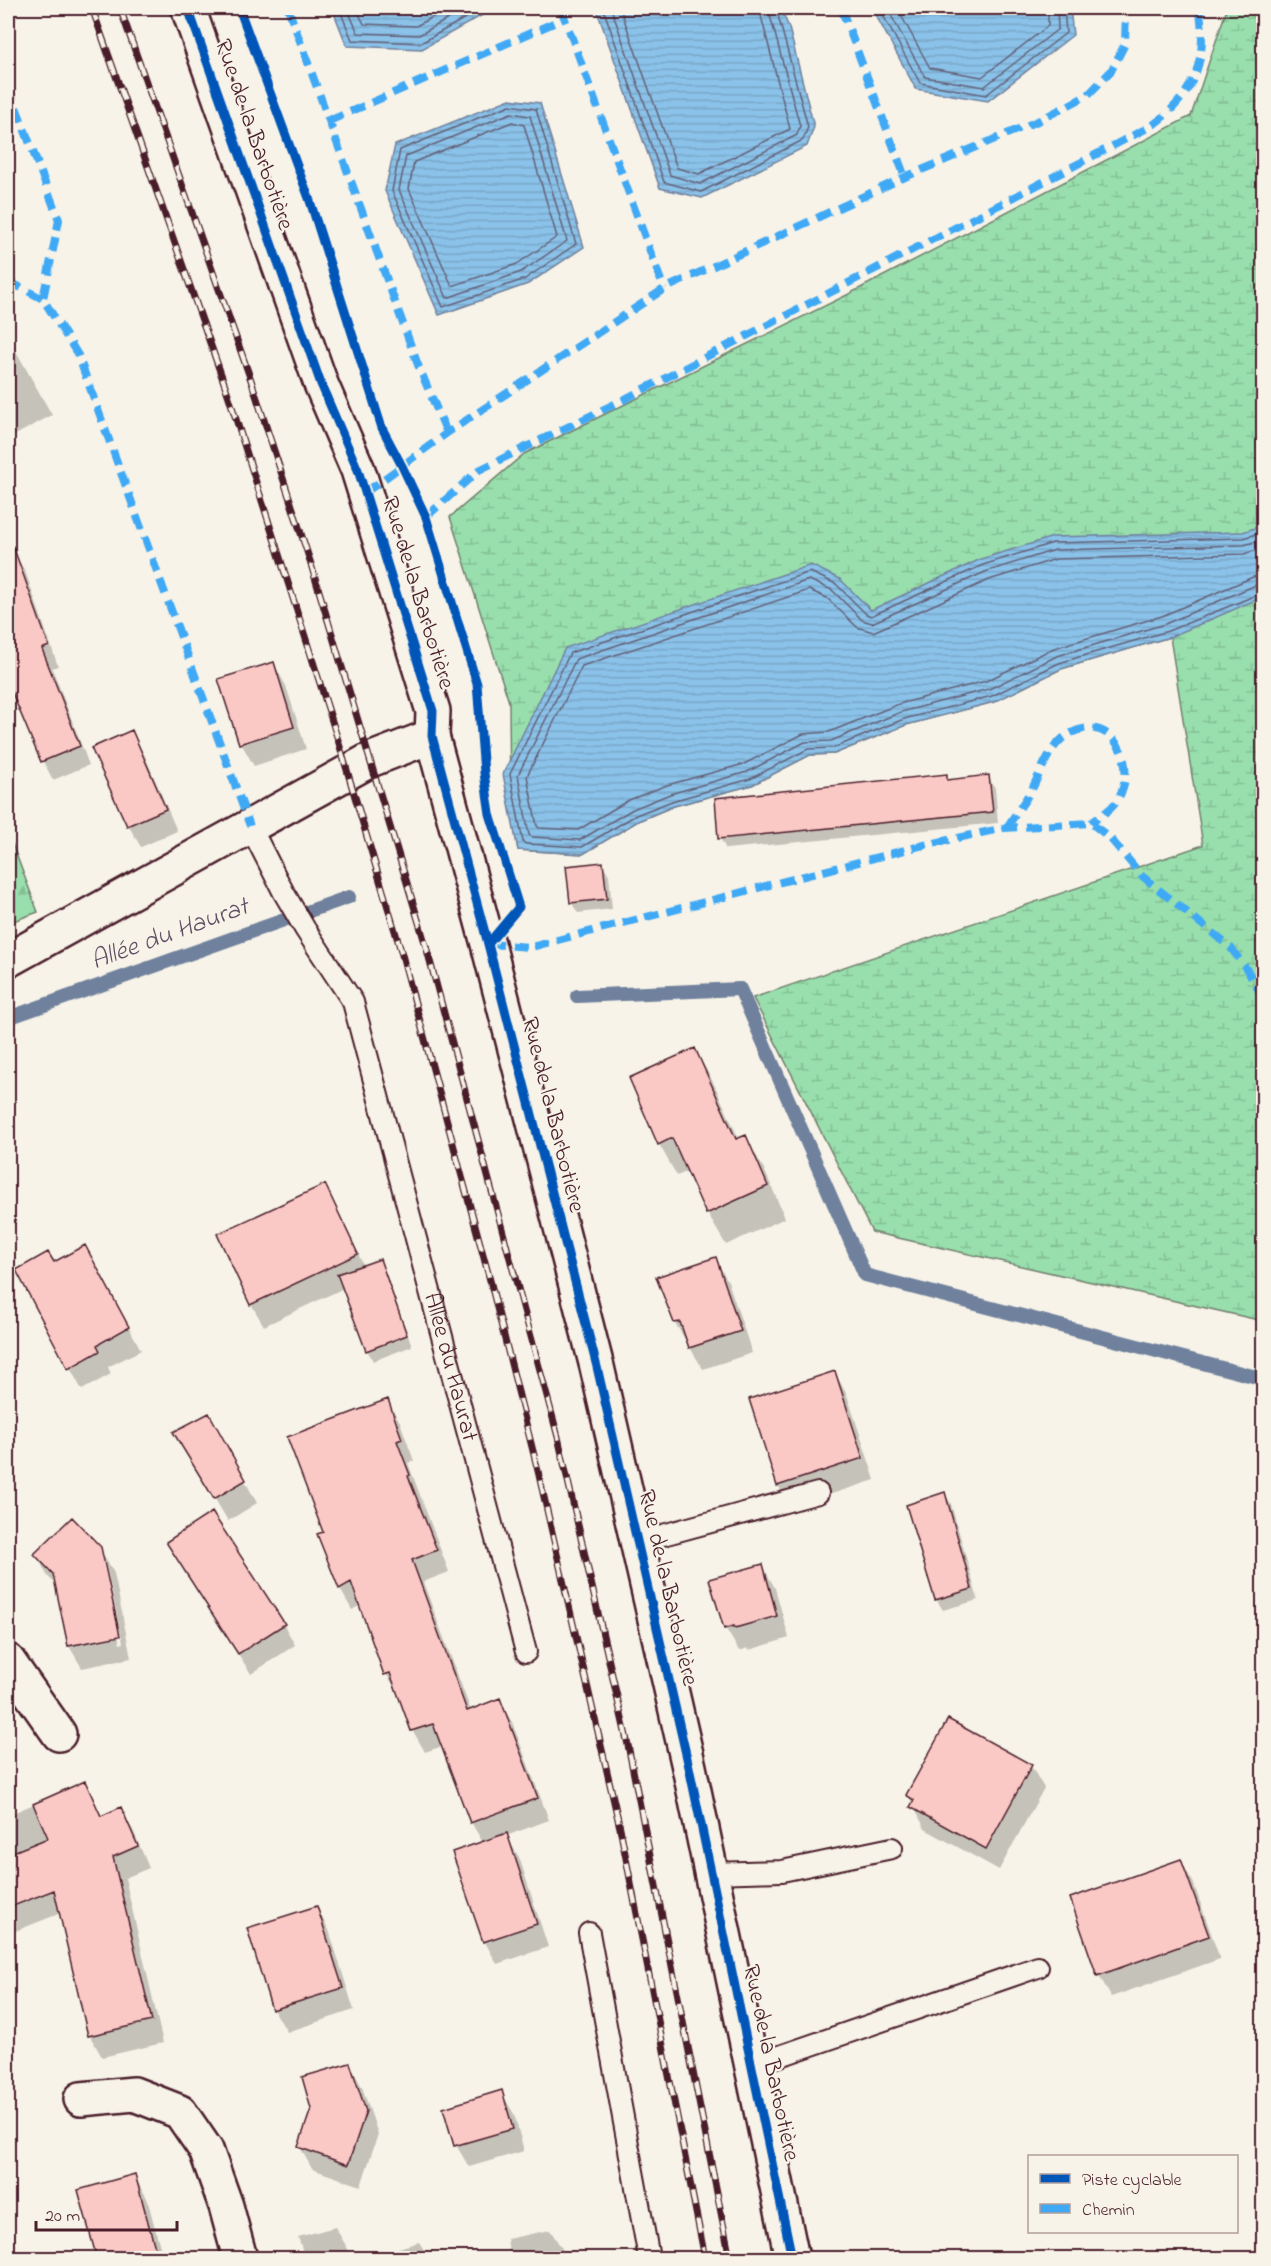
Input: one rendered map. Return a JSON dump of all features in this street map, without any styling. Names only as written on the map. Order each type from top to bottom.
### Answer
[{"type":"street","name":"Rue de la Barbotière","points":[[188,8],[321,384],[366,492],[433,711],[432,736],[594,1356],[688,1767],[792,2259]]},
{"type":"street","points":[[8,960],[370,760],[432,736]]},
{"type":"street","points":[[8,1661],[59,1734]]},
{"type":"street","points":[[81,2099],[134,2094],[180,2112],[206,2150],[226,2206],[240,2259]]},
{"type":"lane","name":"Allée du Haurat","points":[[250,826],[305,929],[353,1002],[526,1652]]},
{"type":"lane","points":[[637,1542],[818,1493]]},
{"type":"lane","points":[[710,1873],[782,1871],[892,1848]]},
{"type":"lane","points":[[589,1933],[649,2259]]},
{"type":"lane","points":[[751,2066],[1038,1967]]},
{"type":"green space","points":[[1227,8],[1263,8],[1263,1321],[872,1232],[753,998],[1203,845],[1170,637],[1061,669],[994,702],[906,725],[834,754],[810,755],[752,785],[674,806],[638,821],[583,854],[518,850],[510,803],[509,702],[450,517],[524,454],[847,295],[1191,116]]},
{"type":"green space","points":[[8,833],[38,912],[8,923]]},
{"type":"water","points":[[332,8],[495,8],[422,49],[347,46]]},
{"type":"water","points":[[596,8],[781,8],[789,28],[814,127],[807,146],[702,198],[660,188]]},
{"type":"water","points":[[872,8],[1070,8],[1073,35],[988,101],[916,89]]},
{"type":"water","points":[[510,99],[540,103],[584,247],[528,284],[439,315],[385,191],[395,145]]},
{"type":"water","points":[[1263,525],[1263,597],[1170,637],[1061,669],[994,702],[906,725],[834,754],[810,755],[752,785],[674,806],[638,821],[583,854],[518,850],[503,774],[565,648],[811,565],[840,579],[871,610],[981,559],[1053,537],[1243,532]]},
{"type":"building","points":[[13,546],[49,646],[42,649],[80,746],[41,762],[8,683],[8,547]]},
{"type":"building","points":[[274,662],[294,727],[239,744],[218,679]]},
{"type":"building","points":[[132,730],[166,809],[127,826],[91,748]]},
{"type":"building","points":[[947,774],[947,780],[989,775],[993,812],[718,839],[715,798]]},
{"type":"building","points":[[603,862],[607,899],[570,903],[566,866]]},
{"type":"building","points":[[695,1048],[736,1139],[746,1135],[768,1186],[706,1214],[672,1138],[658,1145],[629,1078]]},
{"type":"building","points":[[325,1184],[358,1254],[250,1305],[217,1234]]},
{"type":"building","points":[[85,1245],[129,1327],[97,1345],[100,1351],[68,1369],[16,1270],[48,1252],[54,1262]]},
{"type":"building","points":[[716,1257],[741,1331],[689,1348],[680,1322],[674,1323],[656,1277]]},
{"type":"building","points":[[380,1259],[407,1335],[366,1351],[337,1274]]},
{"type":"building","points":[[835,1371],[863,1458],[777,1486],[749,1399]]},
{"type":"building","points":[[388,1399],[402,1439],[397,1441],[410,1475],[408,1476],[437,1550],[412,1560],[467,1711],[500,1698],[538,1798],[470,1823],[433,1724],[411,1731],[390,1673],[384,1675],[351,1582],[339,1589],[317,1534],[323,1532],[287,1437]]},
{"type":"building","points":[[209,1413],[246,1480],[214,1499],[173,1432]]},
{"type":"building","points":[[945,1492],[972,1589],[935,1600],[906,1505]]},
{"type":"building","points":[[212,1512],[285,1624],[238,1654],[166,1542]]},
{"type":"building","points":[[72,1517],[101,1547],[120,1636],[68,1646],[53,1574],[34,1554]]},
{"type":"building","points":[[763,1564],[777,1616],[724,1629],[709,1579]]},
{"type":"building","points":[[948,1719],[1032,1765],[986,1849],[910,1807],[914,1800],[906,1795]]},
{"type":"building","points":[[85,1781],[101,1816],[121,1807],[138,1846],[113,1857],[152,2021],[88,2036],[54,1890],[8,1908],[8,1854],[48,1838],[33,1804]]},
{"type":"building","points":[[507,1833],[537,1924],[483,1942],[452,1852]]},
{"type":"building","points":[[1181,1859],[1209,1936],[1097,1976],[1070,1898]]},
{"type":"building","points":[[317,1906],[343,1988],[272,2010],[247,1928]]},
{"type":"building","points":[[350,2063],[366,2111],[348,2165],[298,2147],[311,2109],[302,2077]]},
{"type":"building","points":[[502,2090],[513,2129],[454,2146],[443,2108]]},
{"type":"building","points":[[135,2174],[158,2259],[97,2259],[78,2190]]},
{"type":"waterway","name":"Allée du Haurat","points":[[8,1018],[349,897]]},
{"type":"waterway","points":[[577,996],[740,989],[865,1275],[1264,1379]]},
{"type":"railway","points":[[92,8],[228,394],[338,740],[401,951],[491,1284],[538,1471],[620,1828],[705,2258]]},
{"type":"railway","points":[[120,8],[252,383],[310,561],[426,946],[558,1437],[628,1745],[730,2258]]},
{"type":"marked path","points":[[288,8],[418,365],[447,433]]},
{"type":"marked path","points":[[561,8],[664,289]]},
{"type":"marked path","points":[[841,8],[905,177]]},
{"type":"marked path","points":[[366,492],[447,433],[664,289],[905,177],[1040,120],[1088,95],[1111,71],[1125,44],[1126,8]]},
{"type":"marked path","points":[[426,517],[479,470],[623,400],[1153,125],[1179,101],[1195,74],[1202,44],[1199,8]]},
{"type":"marked path","points":[[329,121],[565,18]]},
{"type":"marked path","points":[[8,86],[59,220],[43,299]]},
{"type":"marked path","points":[[8,281],[43,299],[78,355],[250,826]]},
{"type":"marked path","points":[[1007,827],[1058,743],[1079,730],[1093,729],[1106,733],[1116,742],[1122,754],[1125,769],[1124,784],[1118,799],[1109,810],[1091,823]]},
{"type":"marked path","points":[[488,944],[531,947],[920,846],[1004,828],[1091,823],[1110,838],[1142,876],[1231,948],[1264,999]]},
{"type":"cycle path","points":[[188,8],[321,384],[358,470],[433,711],[432,736],[597,1367],[689,1767],[792,2258]]},
{"type":"cycle path","points":[[239,8],[310,201],[382,428],[426,517],[477,684],[484,773],[490,814],[519,907],[488,944]]}]
